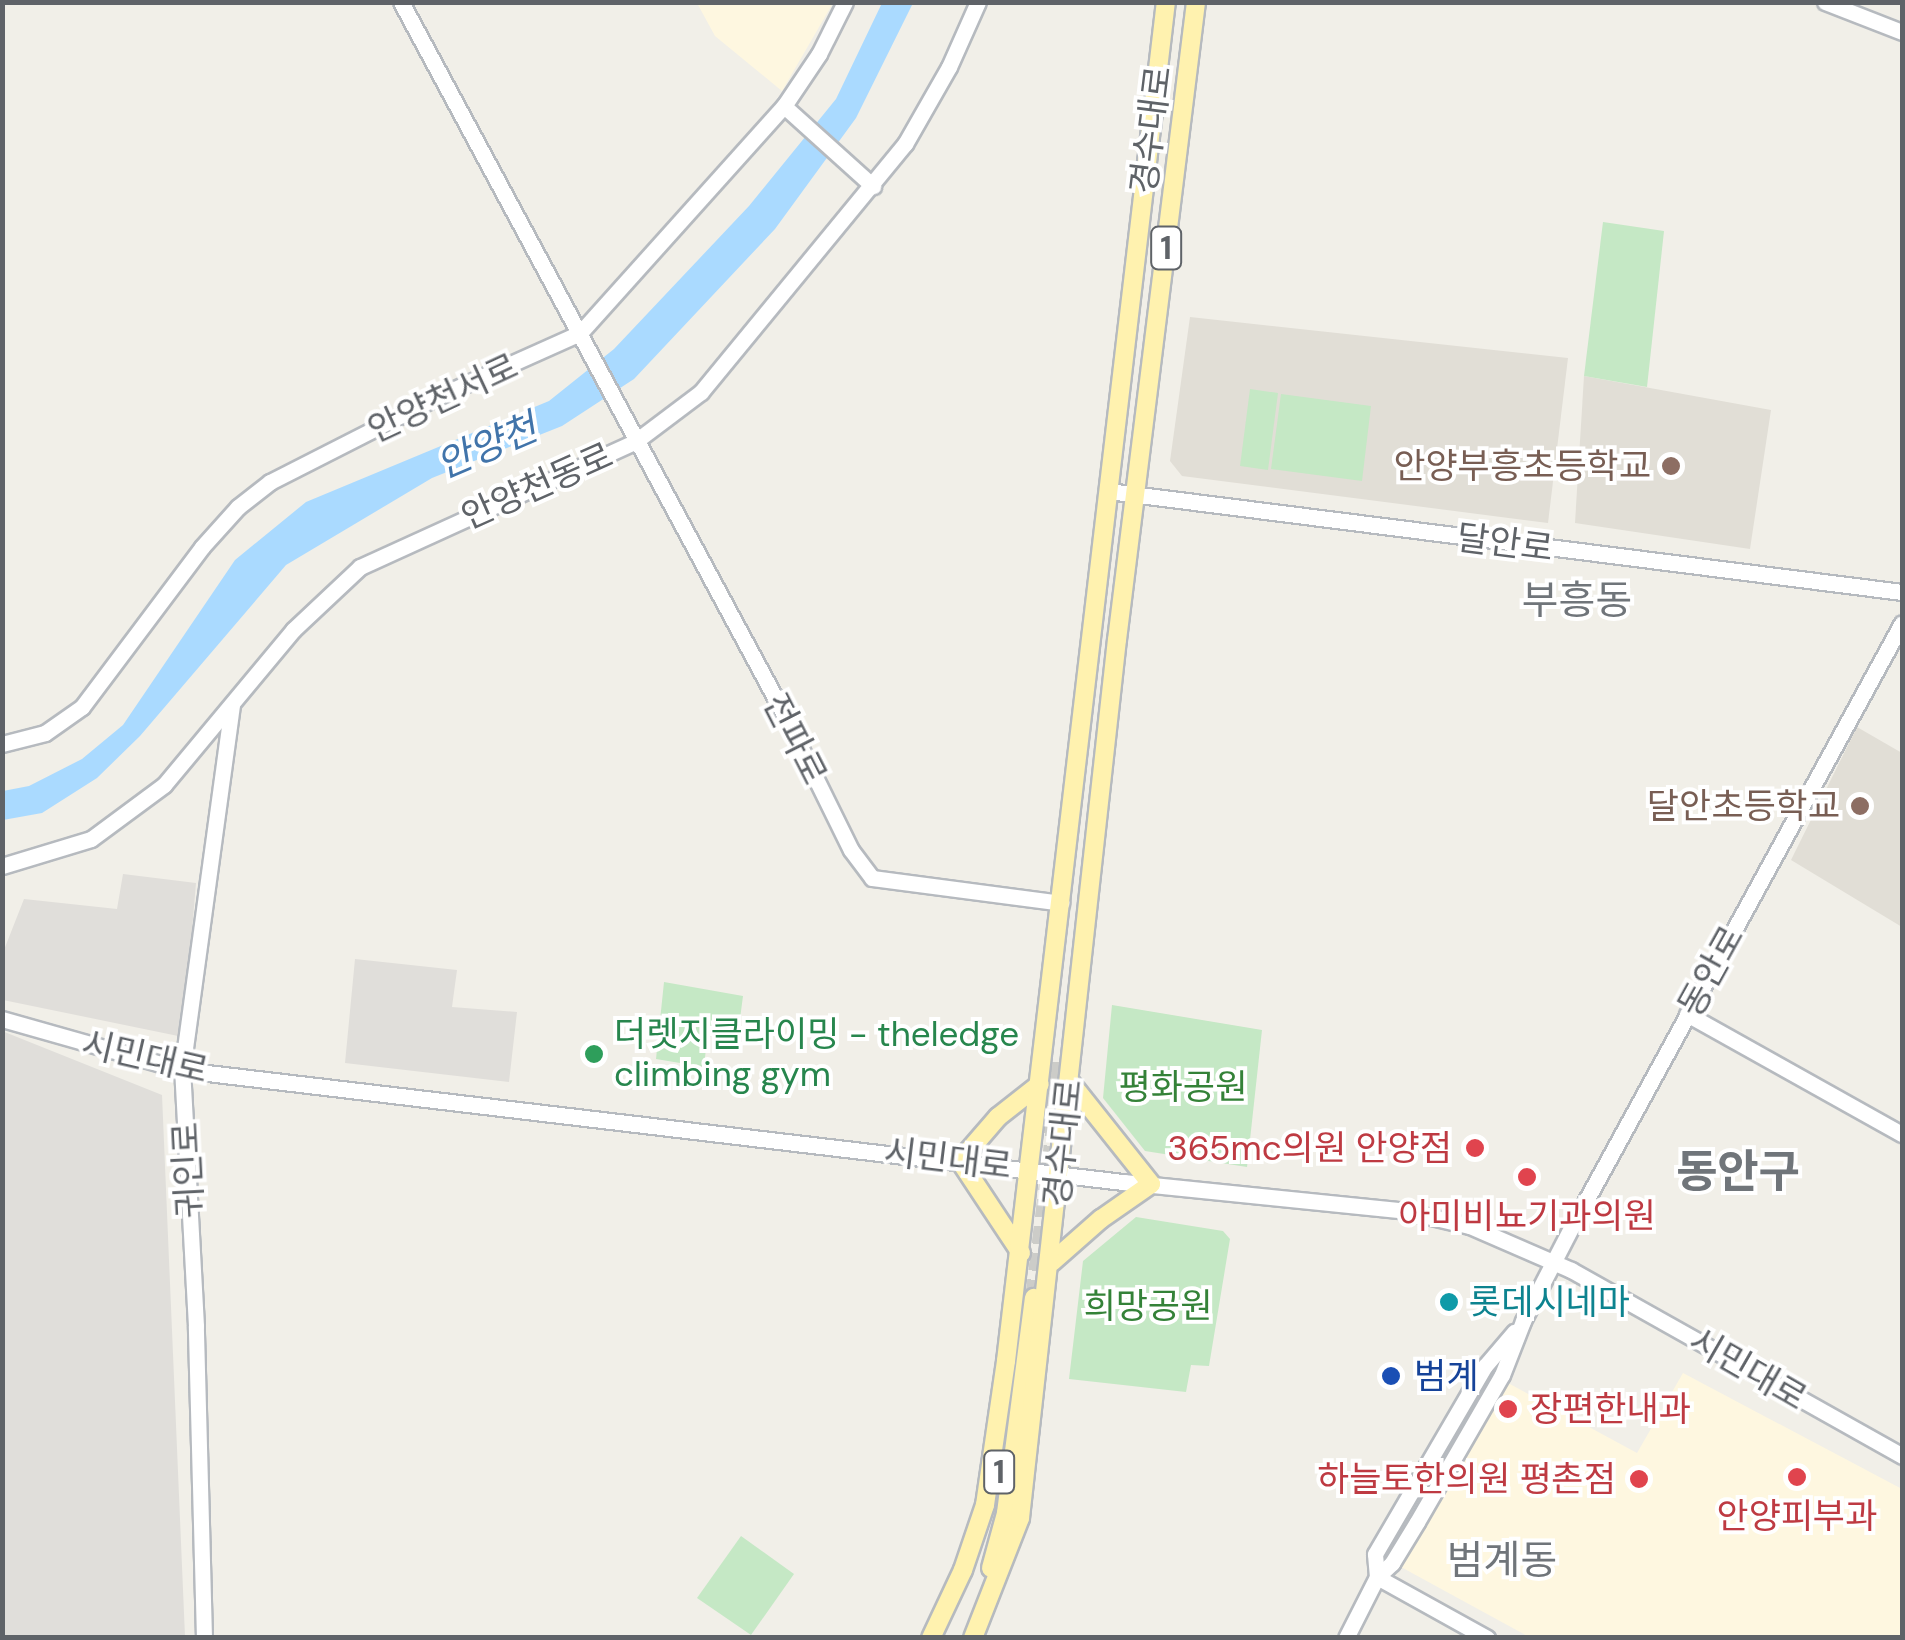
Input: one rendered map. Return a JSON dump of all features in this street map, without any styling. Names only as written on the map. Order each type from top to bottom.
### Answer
[{"type":"main road","name":"경수대로","points":[[935,1638],[964,1570],[985,1505],[1021,1254],[1166,2]]},
{"type":"main road","name":"경수대로","points":[[973,1638],[1020,1518],[1052,1262],[1117,640],[1196,2]]},
{"type":"main road","name":"경수대로","points":[[1086,674],[1081,792],[1058,1059],[1092,792],[1117,640]]},
{"type":"main road","points":[[1052,1262],[1101,1219],[1151,1184],[1069,1081]]},
{"type":"main road","points":[[1021,1254],[960,1161],[998,1117],[1040,1084]]},
{"type":"main road","name":"경수대로","points":[[935,1638],[972,1572],[993,1509],[1028,1297],[1006,1513],[988,1580],[962,1638]]},
{"type":"street","points":[[401,2],[634,436]]},
{"type":"street","name":"안양천서로","points":[[2,744],[46,733],[82,708],[202,546],[238,507],[270,482],[438,396],[583,338],[784,106],[819,54],[844,2]]},
{"type":"street","name":"안양천동로","points":[[2,866],[91,839],[164,785],[292,630],[360,566],[634,436],[701,392],[874,186],[930,104],[978,2]]},
{"type":"street","points":[[1825,2],[1902,32]]},
{"type":"street","points":[[784,106],[874,186]]},
{"type":"street","name":"전파로","points":[[634,436],[786,718],[851,850],[872,878],[1060,903]]},
{"type":"street","name":"달안로","points":[[1108,491],[1902,592]]},
{"type":"street","name":"동안로","points":[[1346,1638],[1377,1577],[1400,1550],[1487,1402],[1554,1262],[1902,623]]},
{"type":"street","name":"귀인로","points":[[204,1638],[196,1326],[182,1070],[232,705]]},
{"type":"street","points":[[1688,1014],[1902,1134]]},
{"type":"street","name":"시민대로","points":[[2,1019],[182,1070],[1401,1210],[1470,1226],[1554,1262],[1902,1456]]},
{"type":"street","points":[[1377,1577],[1487,1638]]},
{"type":"shaded area","points":[[697,3],[833,3],[782,91],[715,36]]},
{"type":"shaded area","points":[[1190,317],[1568,358],[1548,523],[1182,476],[1170,461]]},
{"type":"shaded area","name":"안양부흥초등학교","points":[[1584,376],[1771,410],[1750,549],[1575,523]]},
{"type":"shaded area","name":"달안초등학교","points":[[1857,727],[1902,753],[1902,927],[1791,860]]},
{"type":"shaded area","points":[[123,874],[196,883],[183,1037],[3,1000],[2,955],[24,899],[117,909]]},
{"type":"shaded area","points":[[355,959],[457,970],[452,1007],[517,1012],[509,1082],[345,1063]]},
{"type":"shaded area","points":[[2,1031],[162,1095],[185,1637],[3,1637]]},
{"type":"shaded area","points":[[1683,1373],[1902,1489],[1902,1637],[1529,1637],[1401,1567],[1508,1383],[1637,1453]]},
{"type":"green space","points":[[1603,222],[1664,231],[1647,387],[1584,376]]},
{"type":"green space","points":[[1250,389],[1278,393],[1268,470],[1240,466]]},
{"type":"green space","points":[[1281,394],[1371,406],[1362,481],[1271,469]]},
{"type":"green space","points":[[664,982],[743,996],[740,1019],[707,1039],[704,1067],[656,1059]]},
{"type":"green space","name":"평화공원","points":[[1112,1005],[1262,1030],[1247,1167],[1145,1151],[1103,1098]]},
{"type":"green space","name":"희망공원","points":[[1136,1217],[1223,1231],[1230,1239],[1209,1366],[1191,1365],[1186,1392],[1069,1379],[1083,1261]]},
{"type":"green space","points":[[741,1536],[794,1574],[751,1635],[697,1598]]},
{"type":"water","name":"안양천","points":[[882,3],[913,3],[856,118],[775,229],[634,379],[562,426],[432,478],[286,565],[140,736],[97,778],[42,813],[3,820],[3,791],[29,786],[82,759],[123,725],[235,560],[306,502],[549,401],[614,349],[749,206],[836,99]]},
{"type":"tunnel","points":[[1044,1133],[1053,1059]]},
{"type":"tunnel","points":[[1034,1298],[1056,1119]]},
{"type":"place","name":"안양부흥초등학교","points":[[1671,466]]},
{"type":"place","name":"달안초등학교","points":[[1860,806]]},
{"type":"place","name":"더렛지클라이밍 - theledge climbing gym","points":[[594,1054]]},
{"type":"place","name":"365mc의원 안양점","points":[[1475,1148]]},
{"type":"place","name":"아미비뇨기과의원","points":[[1527,1177]]},
{"type":"place","name":"롯데시네마","points":[[1449,1302]]},
{"type":"place","name":"범계","points":[[1391,1376]]},
{"type":"place","name":"장편한내과","points":[[1508,1409]]},
{"type":"place","name":"안양피부과","points":[[1797,1477]]},
{"type":"place","name":"하늘토한의원 평촌점","points":[[1639,1479]]},
{"type":"district","name":"부흥동","points":[[1577,600]]},
{"type":"district","name":"동안구","points":[[1738,1172]]},
{"type":"district","name":"범계동","points":[[1502,1560]]}]
